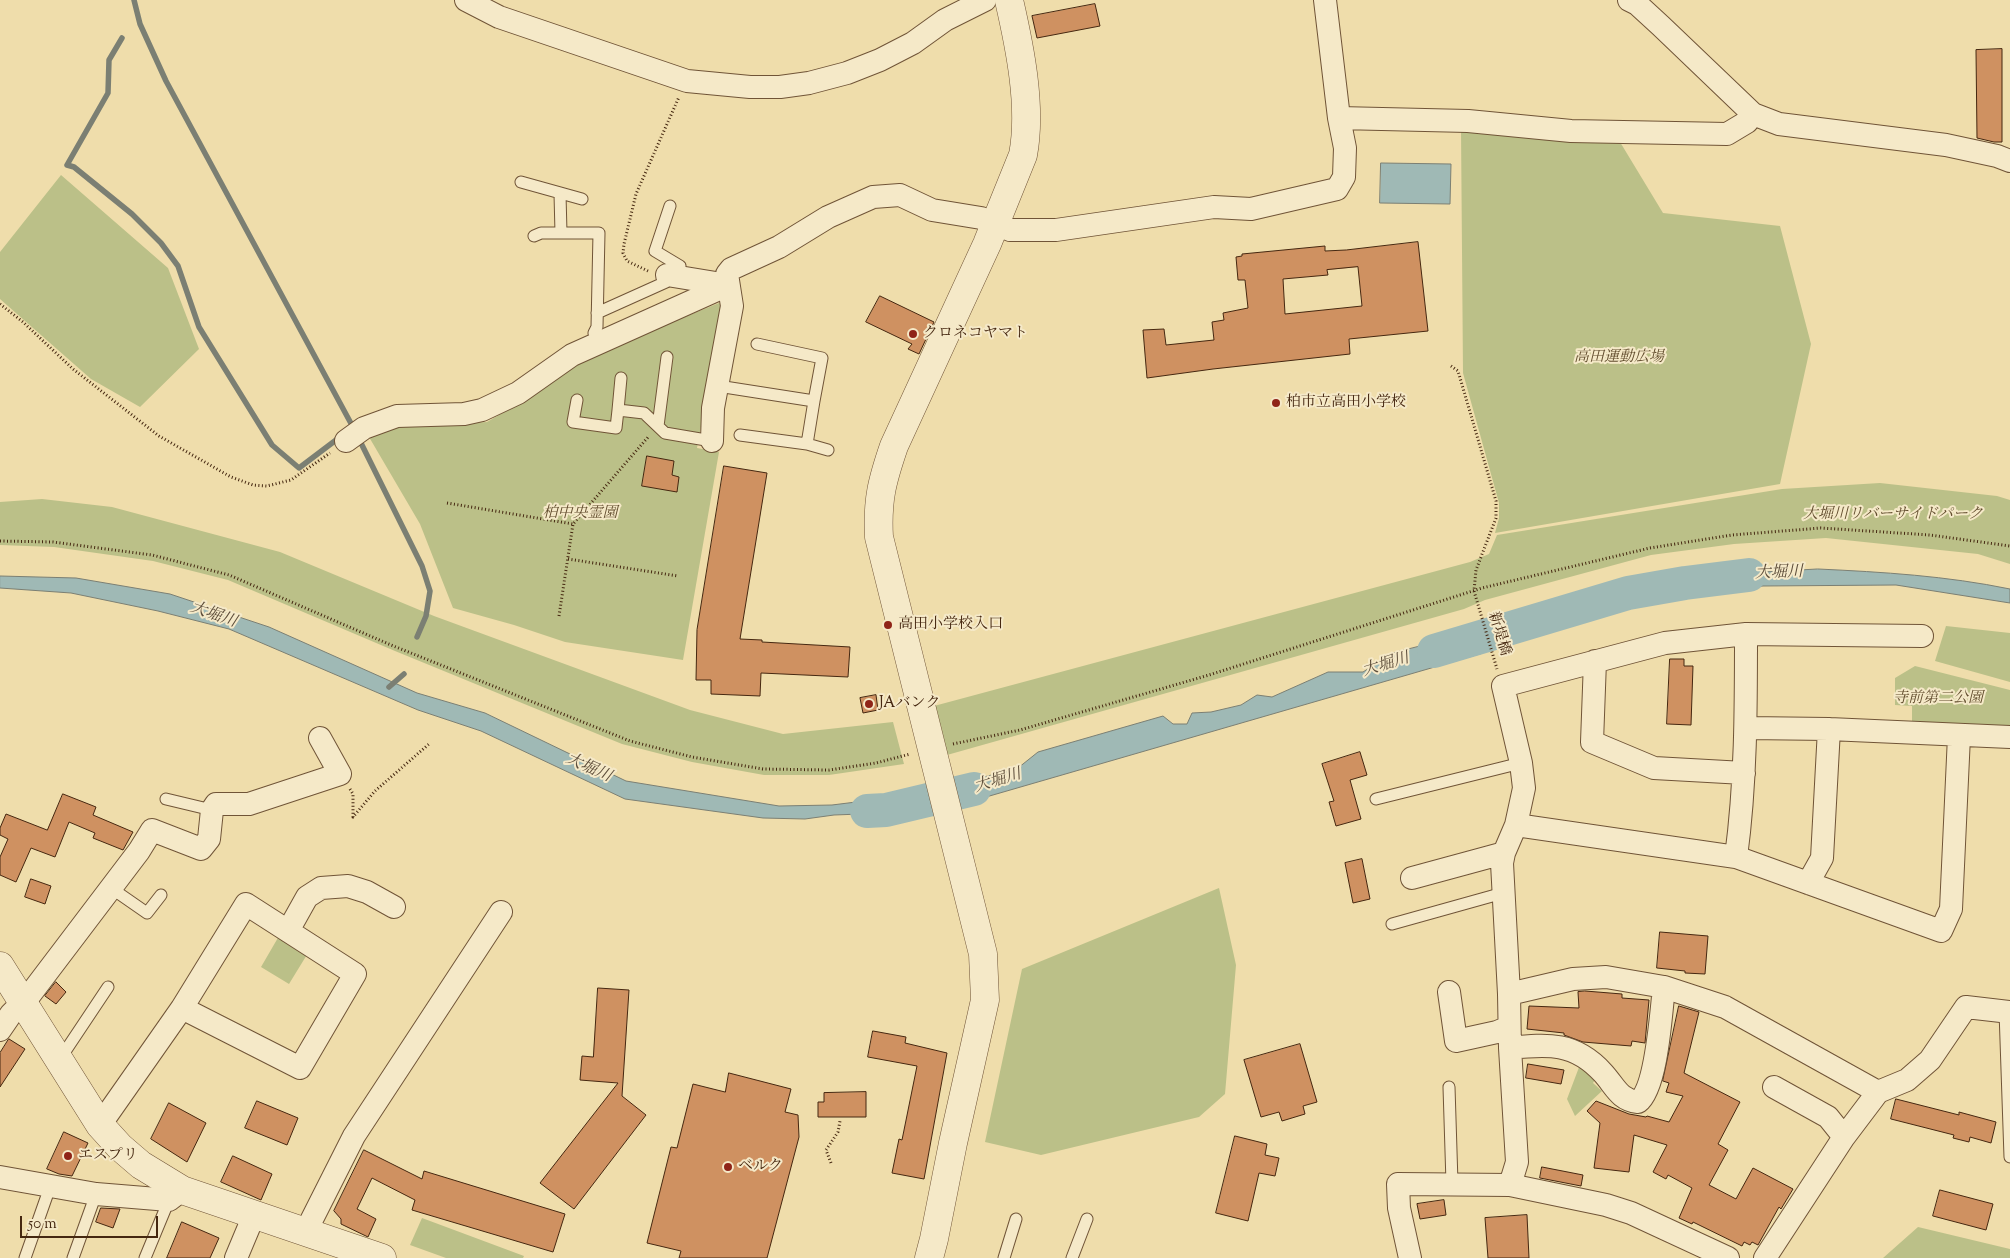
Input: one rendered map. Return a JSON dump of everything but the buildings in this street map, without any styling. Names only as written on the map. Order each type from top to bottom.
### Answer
[{"type":"street","points":[[466,0],[499,17],[686,81],[750,87],[780,87],[809,83],[847,73],[880,60],[913,43],[945,20],[985,0]]},
{"type":"street","points":[[929,1258],[985,1000],[983,954],[881,545],[877,511],[882,480],[894,446],[995,223],[1022,155],[1026,139],[1025,95],[1009,0]]},
{"type":"street","points":[[712,441],[713,408],[732,306],[727,274],[731,269],[779,247],[828,217],[873,197],[900,195],[932,210],[981,218],[1010,230],[1056,230],[1214,207],[1251,209],[1336,189],[1344,177],[1345,148],[1338,118],[1325,0]]},
{"type":"street","points":[[1629,0],[1637,4],[1661,26],[1753,114],[1779,124],[1946,145],[1997,156],[2010,161]]},
{"type":"street","points":[[1338,118],[1468,121],[1571,131],[1727,134],[1747,122],[1753,114]]},
{"type":"street","points":[[673,276],[728,286]]},
{"type":"street","points":[[355,435],[397,416],[464,414],[482,410],[518,393],[572,355],[728,286]]},
{"type":"street","points":[[1510,1185],[1517,1162],[1509,1038],[1509,994],[1502,863],[1504,853],[1516,825],[1524,788],[1521,763],[1503,686],[1665,643],[1746,634],[1922,636]]},
{"type":"street","points":[[1736,857],[1743,810],[1747,728],[1746,634]]},
{"type":"street","points":[[1595,662],[1592,742],[1654,768],[1744,773]]},
{"type":"street","points":[[1747,728],[1829,729],[2010,737]]},
{"type":"street","points":[[1808,883],[1822,858],[1829,729]]},
{"type":"street","points":[[1516,825],[1736,857],[1941,930],[1951,909],[1959,736]]},
{"type":"street","points":[[0,1030],[111,888],[152,830],[201,849],[209,839],[212,810],[216,804],[248,804],[340,774],[320,738]]},
{"type":"street","points":[[1412,878],[1504,853]]},
{"type":"street","points":[[288,932],[307,897],[321,888],[348,886],[366,892],[394,907]]},
{"type":"street","points":[[100,1124],[182,1008],[246,904],[355,974],[300,1068],[182,1008]]},
{"type":"street","points":[[306,1232],[354,1136],[501,912]]},
{"type":"street","points":[[0,966],[100,1124],[120,1147],[176,1195]]},
{"type":"street","points":[[1509,994],[1573,979],[1606,977],[1664,987],[1725,1007],[1878,1092]]},
{"type":"street","points":[[1449,992],[1456,1040],[1497,1032],[1509,1038],[1543,1045],[1562,1046],[1583,1056],[1603,1072],[1620,1095],[1629,1101],[1638,1102],[1643,1098],[1650,1079],[1664,987]]},
{"type":"street","points":[[1765,1258],[1844,1137],[1878,1092],[1907,1080],[1930,1060],[1966,1006],[2008,1011]]},
{"type":"street","points":[[1774,1087],[1828,1117],[1844,1137]]},
{"type":"street","points":[[0,1177],[96,1194],[176,1195],[254,1215],[306,1232],[350,1253],[382,1258]]},
{"type":"street","points":[[1410,1258],[1399,1208],[1398,1184],[1452,1183],[1510,1185],[1606,1205],[1631,1213],[1728,1258]]},
{"type":"street","points":[[236,1258],[254,1215]]},
{"type":"lane","points":[[521,182],[582,199]]},
{"type":"lane","points":[[560,194],[561,233]]},
{"type":"lane","points":[[597,313],[666,282],[680,266],[655,251],[670,206]]},
{"type":"lane","points":[[534,236],[541,233],[599,233],[597,327],[594,333]]},
{"type":"lane","points":[[757,344],[822,358],[807,444]]},
{"type":"lane","points":[[658,426],[667,356]]},
{"type":"lane","points":[[577,400],[573,422],[616,428],[621,378]]},
{"type":"lane","points":[[718,386],[814,401]]},
{"type":"lane","points":[[618,410],[644,413],[665,434],[712,441]]},
{"type":"lane","points":[[740,435],[807,444],[828,450]]},
{"type":"lane","points":[[1376,799],[1521,763]]},
{"type":"lane","points":[[166,799],[212,810]]},
{"type":"lane","points":[[111,888],[147,913],[161,895]]},
{"type":"lane","points":[[1392,924],[1503,894]]},
{"type":"lane","points":[[59,1060],[108,987]]},
{"type":"lane","points":[[2008,1011],[2010,1158]]},
{"type":"lane","points":[[1449,1088],[1452,1183]]},
{"type":"lane","points":[[26,1258],[50,1187]]},
{"type":"lane","points":[[73,1258],[96,1194]]},
{"type":"lane","points":[[145,1258],[176,1195]]},
{"type":"lane","points":[[1004,1258],[1016,1219]]},
{"type":"lane","points":[[1072,1258],[1087,1219]]},
{"type":"path","points":[[673,276],[637,267],[627,261],[623,253],[636,194],[686,81]]},
{"type":"path","points":[[0,304],[23,322],[73,369],[159,436],[231,477],[253,485],[267,486],[292,480],[355,435]]},
{"type":"path","name":"新堤橋","points":[[1450,366],[1458,371],[1496,501],[1496,518],[1476,570],[1474,591],[1498,672]]},
{"type":"path","points":[[559,616],[573,524],[658,426]]},
{"type":"path","points":[[447,503],[573,524]]},
{"type":"path","points":[[0,541],[53,542],[152,555],[229,575],[392,645],[630,740],[692,757],[763,769],[829,770],[934,753],[1020,730],[1209,675],[1474,591],[1650,548],[1732,535],[1821,528],[1930,535],[2010,546]]},
{"type":"path","points":[[568,559],[678,576]]},
{"type":"path","points":[[340,774],[352,794],[353,818],[375,791],[429,744]]},
{"type":"path","points":[[831,1163],[826,1150],[838,1132],[840,1121]]},
{"type":"green space","name":"高田運動広場","points":[[1461,129],[1620,142],[1663,213],[1780,226],[1811,344],[1780,484],[1495,533],[1499,518],[1499,503],[1463,373]]},
{"type":"green space","points":[[61,175],[168,268],[199,349],[140,407],[91,379],[0,299],[0,252]]},
{"type":"green space","name":"柏中央霊園","points":[[719,303],[724,307],[697,448],[719,452],[683,660],[565,642],[453,608],[420,524],[369,437],[401,426],[487,422],[523,401],[579,360]]},
{"type":"green space","name":"大堀川リバーサイドパーク","points":[[1880,483],[1997,496],[2010,500],[2010,564],[1978,554],[1826,538],[1734,544],[1651,555],[1485,600],[1464,609],[947,755],[934,706],[1470,562],[1489,554],[1497,535],[1782,489]]},
{"type":"green space","points":[[42,499],[112,507],[280,552],[434,616],[690,710],[783,734],[893,722],[904,764],[829,775],[764,775],[692,762],[622,744],[228,580],[153,561],[54,547],[0,545],[0,502]]},
{"type":"green space","points":[[1946,626],[2010,633],[2010,682],[1935,661]]},
{"type":"green space","name":"寺前第二公園","points":[[1915,666],[2010,690],[2010,727],[1912,725],[1912,706],[1895,705],[1895,678]]},
{"type":"green space","points":[[1219,888],[1236,965],[1225,1094],[1199,1117],[1041,1155],[985,1142],[1022,969]]},
{"type":"green space","points":[[279,936],[308,953],[289,984],[261,967]]},
{"type":"green space","points":[[1581,1062],[1597,1076],[1593,1083],[1602,1091],[1575,1116],[1567,1099]]},
{"type":"green space","points":[[422,1218],[524,1256],[523,1258],[446,1258],[410,1245]]},
{"type":"green space","points":[[1918,1227],[2010,1249],[2010,1258],[1883,1258]]},
{"type":"water","points":[[1381,163],[1451,164],[1450,204],[1380,203]]},
{"type":"water","points":[[1818,569],[1915,575],[2010,589],[2010,603],[1896,585],[1763,586],[1732,589],[1577,619],[1502,642],[1497,627],[1569,606],[1659,588],[1746,573]]},
{"type":"water","points":[[0,576],[76,578],[170,594],[269,627],[417,693],[485,713],[626,781],[779,806],[832,805],[912,795],[915,812],[834,815],[805,819],[763,818],[625,799],[481,731],[418,710],[229,629],[158,611],[71,593],[0,588]]},
{"type":"water","points":[[1476,632],[1483,653],[955,806],[950,786],[1018,768],[1038,752],[1163,716],[1173,724],[1187,724],[1192,713],[1211,712],[1241,705],[1257,695],[1272,697],[1328,672],[1363,672],[1393,653]]},
{"type":"waterway","points":[[134,0],[140,24],[166,81],[354,429]]},
{"type":"waterway","points":[[122,38],[109,60],[108,93],[67,165],[74,167],[132,214],[161,243],[178,266],[199,327],[272,445],[299,468],[340,437]]},
{"type":"waterway","points":[[358,437],[422,566],[430,591],[426,616],[417,637]]},
{"type":"waterway","name":"大堀川","points":[[1434,651],[1628,593],[1685,583],[1749,575]]},
{"type":"waterway","points":[[389,687],[404,674]]},
{"type":"waterway","name":"大堀川","points":[[867,811],[886,810],[974,789]]},
{"type":"place","name":"クロネコヤマト","points":[[913,334]]},
{"type":"place","name":"柏市立高田小学校","points":[[1276,403]]},
{"type":"place","name":"高田小学校入口","points":[[888,625]]},
{"type":"place","name":"JAバンク","points":[[869,704]]},
{"type":"place","name":"エスプリ","points":[[68,1156]]},
{"type":"place","name":"ベルク","points":[[728,1167]]}]
